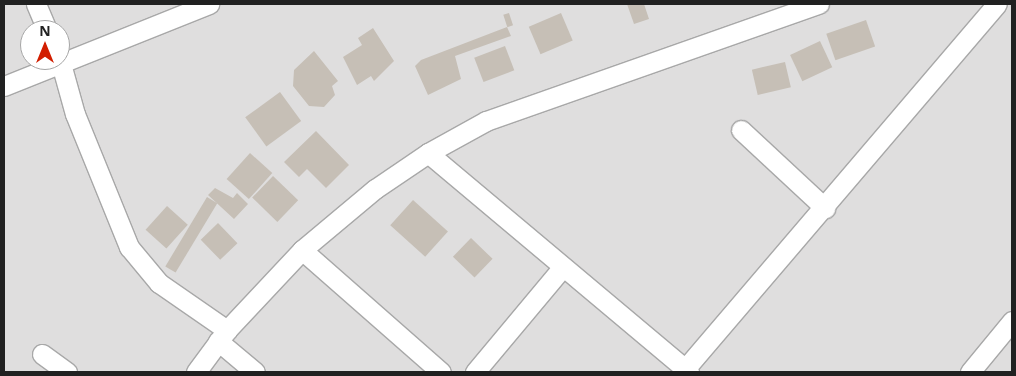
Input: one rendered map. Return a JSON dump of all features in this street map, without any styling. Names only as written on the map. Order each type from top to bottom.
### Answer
[{"type":"street","points":[[36,4],[43,20]]},
{"type":"street","points":[[70,59],[208,4]]},
{"type":"street","points":[[196,372],[222,335],[302,250],[375,189],[428,153],[486,121],[819,4]]},
{"type":"street","points":[[428,153],[562,268],[687,371],[997,4]]},
{"type":"street","points":[[4,86],[44,70]]},
{"type":"street","points":[[63,70],[75,114],[129,246],[159,282],[222,335],[255,372]]},
{"type":"street","points":[[741,130],[825,208]]},
{"type":"street","points":[[302,250],[441,372]]},
{"type":"street","points":[[475,372],[562,268]]},
{"type":"street","points":[[970,372],[1012,321]]},
{"type":"street","points":[[42,354],[67,372]]},
{"type":"shaded area","points":[[4,4],[1012,4],[1012,372],[4,372]]},
{"type":"building","points":[[627,4],[644,4],[649,19],[634,24]]},
{"type":"building","points":[[509,13],[513,25],[507,27],[503,15]]},
{"type":"building","points":[[561,13],[573,41],[541,54],[529,27]]},
{"type":"building","points":[[866,20],[875,46],[835,60],[826,34]]},
{"type":"building","points":[[507,27],[511,36],[455,56],[461,79],[428,95],[415,66],[421,60]]},
{"type":"building","points":[[373,28],[394,61],[374,81],[371,76],[357,85],[343,57],[362,45],[358,38]]},
{"type":"building","points":[[820,41],[832,67],[802,81],[790,55]]},
{"type":"building","points":[[505,46],[514,70],[484,82],[474,58]]},
{"type":"building","points":[[314,51],[338,81],[332,86],[335,95],[324,107],[309,106],[293,86],[294,70]]},
{"type":"building","points":[[785,62],[791,87],[758,95],[752,70]]},
{"type":"building","points":[[280,92],[301,121],[266,146],[245,117]]},
{"type":"building","points":[[316,131],[349,165],[326,188],[307,169],[299,177],[284,162]]},
{"type":"building","points":[[250,153],[272,173],[249,199],[227,179]]},
{"type":"building","points":[[273,176],[298,200],[277,222],[252,198]]},
{"type":"building","points":[[215,188],[233,198],[237,193],[248,204],[234,219],[208,195]]},
{"type":"building","points":[[207,197],[217,203],[176,273],[165,266]]},
{"type":"building","points":[[413,200],[448,231],[425,257],[390,225]]},
{"type":"building","points":[[167,206],[188,225],[166,249],[146,230]]},
{"type":"building","points":[[218,223],[237,243],[220,260],[201,240]]},
{"type":"building","points":[[471,238],[493,259],[475,278],[453,257]]}]
